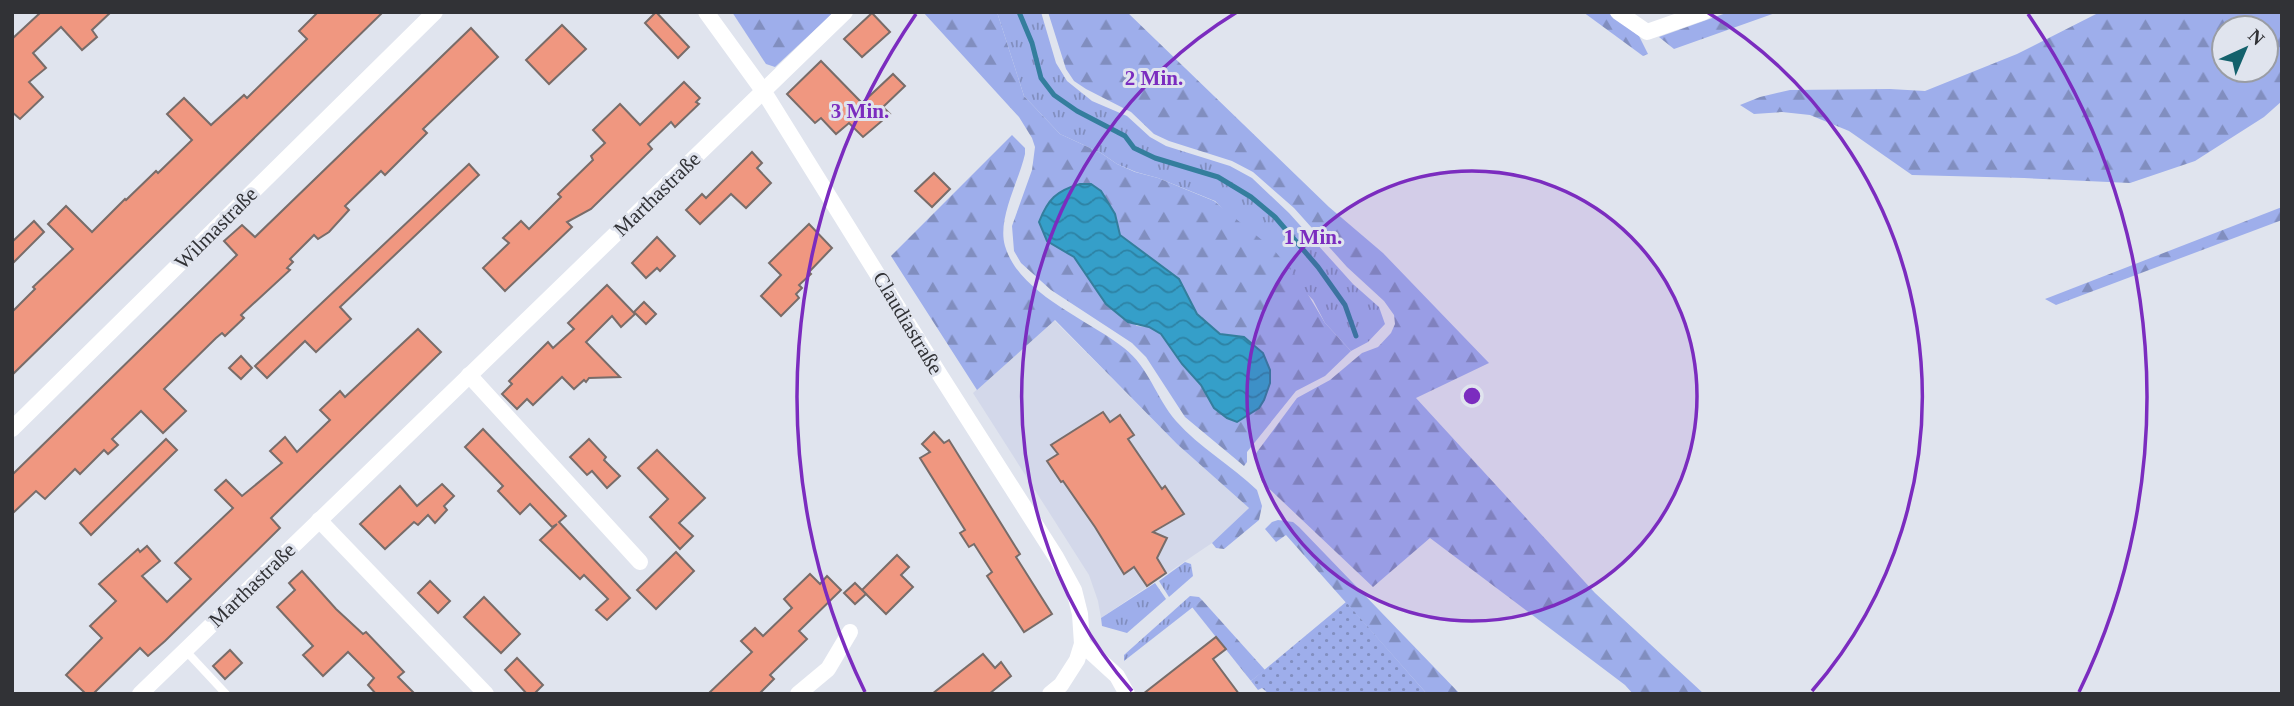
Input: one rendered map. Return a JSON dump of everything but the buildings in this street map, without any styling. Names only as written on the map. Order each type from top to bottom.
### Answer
[{"type":"street","name":"Wilmastraße","points":[[12,429],[419,19],[435,12]]},
{"type":"street","name":"Claudiastraße","points":[[706,12],[764,92],[940,376],[1056,556],[1074,590],[1080,614],[1082,644]]},
{"type":"street","name":"Marthastraße","points":[[140,694],[845,12]]},
{"type":"street","points":[[1618,12],[1647,32],[1704,12]]},
{"type":"street","points":[[469,375],[640,562]]},
{"type":"street","points":[[320,520],[486,694]]},
{"type":"street","points":[[799,694],[828,668],[850,632]]},
{"type":"street","points":[[1050,694],[1060,685],[1077,660],[1082,644],[1116,676],[1127,694]]},
{"type":"lane","points":[[185,650],[226,694]]},
{"type":"shaded area","points":[[1054,320],[1177,444],[1249,508],[1212,543],[1101,618],[1089,575],[973,393]]},
{"type":"green space","points":[[732,12],[834,12],[775,67],[766,64]]},
{"type":"green space","points":[[923,12],[997,12],[1024,96],[1060,134],[1135,172],[1158,178],[1214,201],[1273,249],[1300,281],[1325,323],[1351,351],[1325,376],[1296,391],[1247,452],[1244,466],[1185,417],[1146,357],[1132,343],[1051,290],[1021,263],[1014,251],[1012,226],[1032,170],[1035,147],[1019,117]],"holes":[[[1101,191],[1115,214],[1120,235],[1179,279],[1197,314],[1220,334],[1244,337],[1270,370],[1263,402],[1246,417],[1237,422],[1214,408],[1201,385],[1161,334],[1149,327],[1137,326],[1106,304],[1074,257],[1047,241]]]},
{"type":"green space","points":[[997,12],[1041,12],[1056,63],[1067,81],[1092,101],[1127,116],[1150,137],[1166,146],[1230,166],[1252,178],[1289,213],[1353,284],[1379,307],[1385,324],[1368,342],[1351,351],[1325,323],[1313,300],[1215,201],[1117,164],[1101,153],[1060,134],[1024,96]]},
{"type":"green space","points":[[1048,12],[1127,12],[1329,207],[1383,253],[1489,363],[1416,398],[1595,593],[1704,694],[1633,694],[1625,685],[1430,538],[1373,587],[1262,482],[1254,456],[1297,398],[1330,380],[1362,353],[1378,347],[1391,333],[1395,324],[1394,315],[1384,301],[1347,267],[1294,208],[1253,172],[1232,161],[1154,134],[1131,112],[1074,81],[1066,69]]},
{"type":"green space","points":[[1583,12],[1607,12],[1639,36],[1648,54],[1643,56]]},
{"type":"green space","points":[[1729,12],[1778,12],[1674,49],[1659,37]]},
{"type":"green space","points":[[2100,12],[2282,12],[2282,101],[2264,117],[2195,161],[2130,183],[1912,175],[1849,131],[1810,115],[1782,112],[1754,114],[1740,105],[1790,90],[1925,91],[2017,54]]},
{"type":"green space","points":[[1012,135],[1025,148],[1004,224],[1005,246],[1013,263],[1039,292],[1109,337],[1133,356],[1176,421],[1257,490],[1262,506],[1259,520],[1224,549],[1216,548],[1212,543],[1249,508],[1177,444],[1055,320],[977,390],[891,256]]},
{"type":"green space","points":[[2282,207],[2282,220],[2056,305],[2045,299]]},
{"type":"green space","points":[[1278,520],[1293,522],[1299,527],[1460,694],[1427,694],[1286,535],[1276,542],[1265,529]]},
{"type":"green space","points":[[1185,562],[1191,564],[1193,576],[1169,597],[1159,581]]},
{"type":"green space","points":[[1155,583],[1166,599],[1127,633],[1102,626],[1101,618]]},
{"type":"green space","points":[[1190,596],[1202,600],[1124,661],[1124,655]]},
{"type":"green space","points":[[1202,600],[1265,670],[1251,681],[1192,607]]},
{"type":"green space","points":[[1346,602],[1427,694],[1269,694],[1262,688],[1258,690],[1251,681]]},
{"type":"water","points":[[1080,184],[1091,184],[1101,191],[1115,214],[1120,235],[1179,279],[1197,314],[1220,334],[1244,337],[1263,353],[1270,370],[1270,383],[1259,408],[1237,422],[1214,408],[1201,385],[1161,334],[1149,327],[1128,322],[1106,304],[1074,257],[1047,241],[1039,222],[1046,207],[1059,193]]},
{"type":"waterway","points":[[1019,12],[1032,43],[1041,78],[1054,95],[1077,111],[1125,136],[1134,148],[1155,158],[1218,177],[1251,197],[1275,217],[1318,267],[1345,305],[1356,336]]}]
